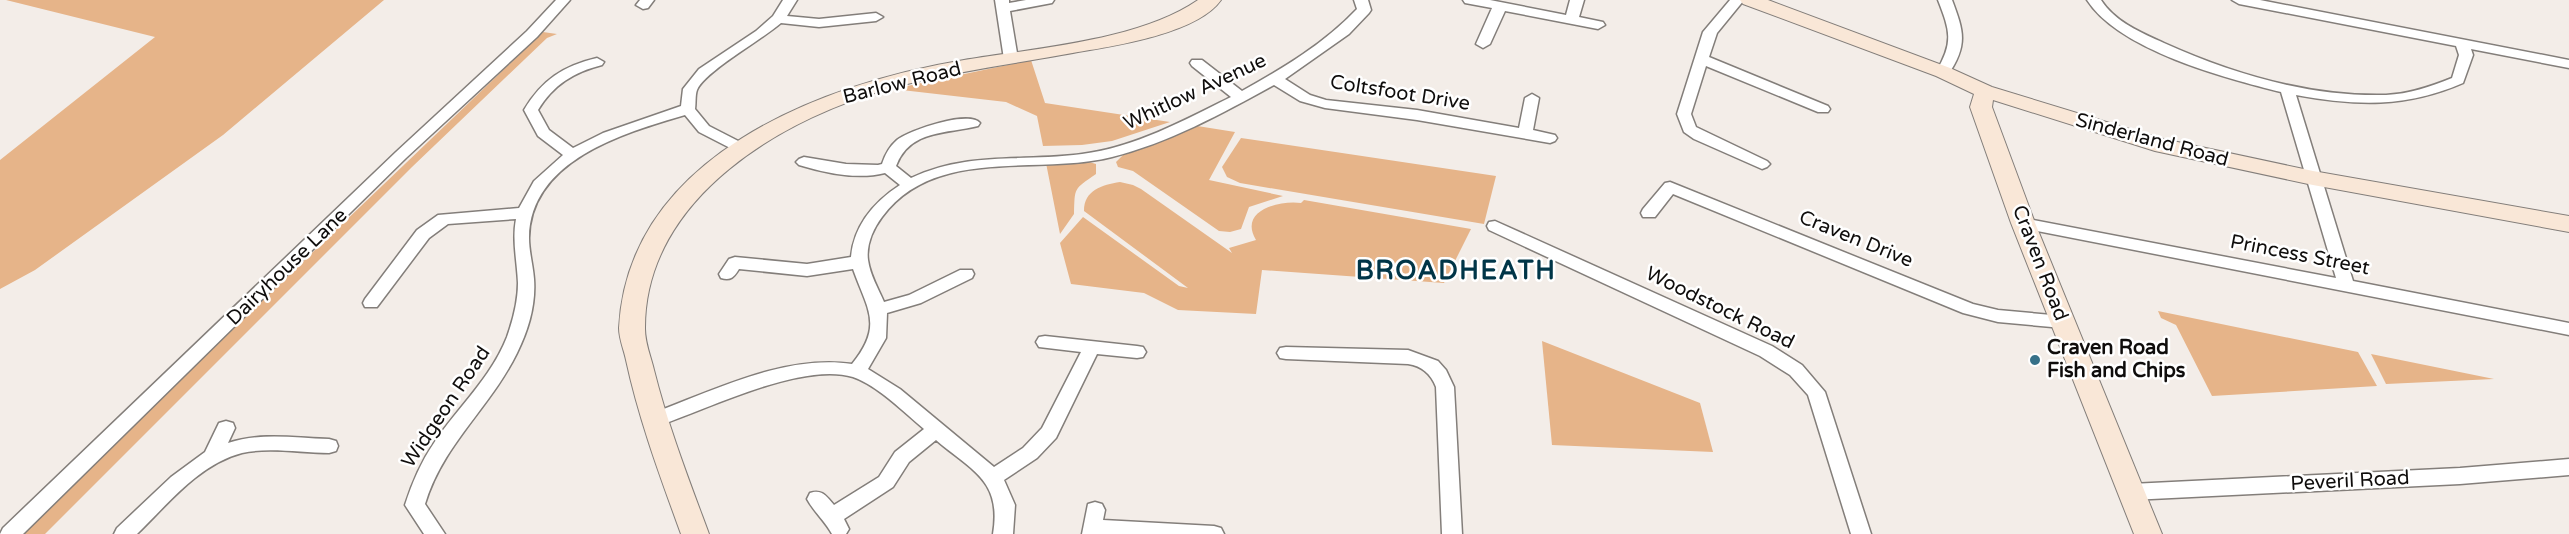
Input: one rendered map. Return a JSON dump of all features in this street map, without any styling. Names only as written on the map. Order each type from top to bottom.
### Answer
[{"type":"street","name":"Dairyhouse Lane","points":[[10,534],[401,155],[532,34],[563,0]]},
{"type":"street","points":[[741,148],[704,129],[688,109],[690,89],[704,72],[778,20],[790,0]]},
{"type":"street","points":[[1011,59],[1003,4],[1047,0]]},
{"type":"street","name":"Barlow Road","points":[[695,534],[654,420],[632,331],[634,288],[647,255],[664,224],[687,194],[741,148],[798,115],[839,97],[907,77],[1131,37],[1185,17],[1211,0]]},
{"type":"street","name":"Whitlow Avenue","points":[[858,262],[858,247],[873,218],[887,201],[910,185],[935,172],[977,162],[1012,159],[1084,159],[1119,150],[1180,126],[1275,79],[1321,51],[1356,23],[1364,10],[1363,0]]},
{"type":"street","points":[[1470,0],[1598,25]]},
{"type":"street","points":[[1571,20],[1577,0]]},
{"type":"street","points":[[1737,0],[1710,32],[1684,114],[1689,129],[1699,136],[1762,164]]},
{"type":"street","name":"Sinderland Road","points":[[1750,0],[1943,72],[1985,91],[2155,144],[2313,178],[2569,224]]},
{"type":"street","points":[[1943,72],[1956,52],[1957,34],[1945,0]]},
{"type":"street","points":[[2094,0],[2122,28],[2184,58],[2244,78],[2287,88],[2374,100],[2426,95],[2458,80],[2466,55],[2462,44]]},
{"type":"street","points":[[2239,0],[2569,64]]},
{"type":"street","points":[[1483,44],[1500,6]]},
{"type":"street","points":[[778,20],[819,23],[876,17]]},
{"type":"street","points":[[1702,59],[1823,109]]},
{"type":"street","points":[[572,155],[543,133],[531,110],[540,93],[555,79],[576,67],[597,62]]},
{"type":"street","points":[[1197,63],[1240,97]]},
{"type":"street","name":"Coltsfoot Drive","points":[[1275,79],[1305,98],[1325,104],[1417,115],[1550,138]]},
{"type":"street","points":[[2287,88],[2346,285]]},
{"type":"street","name":"Craven Road","points":[[1985,91],[1980,107],[2023,224],[2148,534]]},
{"type":"street","points":[[1524,134],[1532,98]]},
{"type":"street","name":"Widgeon Road","points":[[435,534],[415,505],[420,482],[445,440],[480,398],[503,363],[519,328],[526,289],[520,236],[524,213],[530,198],[550,173],[572,155],[603,138],[688,109]]},
{"type":"street","points":[[888,167],[891,155],[916,134],[933,128],[973,123]]},
{"type":"street","points":[[804,162],[843,169],[879,170],[888,167]]},
{"type":"street","points":[[888,167],[910,185]]},
{"type":"street","name":"Craven Drive","points":[[1649,213],[1670,187],[1969,309],[1998,316],[2062,322]]},
{"type":"street","points":[[371,303],[441,213],[524,213]]},
{"type":"street","name":"Princess Street","points":[[2023,224],[2569,329]]},
{"type":"street","name":"Woodstock Road","points":[[1495,226],[1766,351],[1805,378],[1820,401],[1861,534]]},
{"type":"street","points":[[727,274],[735,264],[807,270],[858,262],[878,310],[879,334],[874,347],[856,372]]},
{"type":"street","points":[[878,310],[915,299],[966,274]]},
{"type":"street","points":[[1045,342],[1091,349],[1137,352]]},
{"type":"street","points":[[993,477],[1030,453],[1049,433],[1091,349]]},
{"type":"street","points":[[1286,353],[1408,357],[1426,362],[1440,373],[1445,387],[1452,534]]},
{"type":"street","points":[[654,420],[769,380],[803,371],[832,369],[856,372],[880,385],[993,477],[1005,501],[1004,534]]},
{"type":"street","points":[[213,456],[225,428]]},
{"type":"street","points":[[817,499],[836,522],[886,482],[902,457],[936,430]]},
{"type":"street","points":[[124,534],[187,476],[213,456],[243,445],[329,446]]},
{"type":"street","name":"Peveril Road","points":[[2131,492],[2460,476],[2569,467]]},
{"type":"street","points":[[1093,524],[1214,534]]},
{"type":"shaded area","points":[[6,0],[384,0],[223,135],[35,270],[0,289],[0,160],[155,37]]},
{"type":"shaded area","points":[[543,32],[557,34],[547,38],[412,167],[45,534],[18,534]]},
{"type":"shaded area","points":[[1031,60],[1045,103],[1170,122],[1112,141],[1082,145],[1043,146],[1037,116],[1006,102],[893,89]]},
{"type":"shaded area","points":[[1191,125],[1235,132],[1209,180],[1283,196],[1249,207],[1241,229],[1230,232],[1219,231],[1133,171],[1118,167],[1116,162],[1123,155]]},
{"type":"shaded area","points":[[1241,138],[1496,176],[1484,224],[1240,183],[1227,177],[1222,167]]},
{"type":"shaded area","points":[[1089,162],[1096,164],[1096,174],[1077,190],[1074,214],[1060,234],[1046,163]]},
{"type":"shaded area","points":[[1120,182],[1141,189],[1232,253],[1229,248],[1256,240],[1252,230],[1252,221],[1257,214],[1273,205],[1301,203],[1304,200],[1471,229],[1444,283],[1262,270],[1256,314],[1178,310],[1144,293],[1071,284],[1060,243],[1083,217],[1179,286],[1188,288],[1084,211],[1087,198],[1091,193],[1101,187]]},
{"type":"shaded area","points":[[2158,311],[2358,352],[2377,386],[2212,396],[2176,325],[2161,318]]},
{"type":"shaded area","points":[[1542,341],[1700,403],[1713,452],[1552,445]]},
{"type":"shaded area","points":[[2371,354],[2494,379],[2386,384]]},
{"type":"place","name":"Craven Road Fish and Chips","points":[[2035,360]]},
{"type":"district","name":"BROADHEATH","points":[[1456,270]]}]
